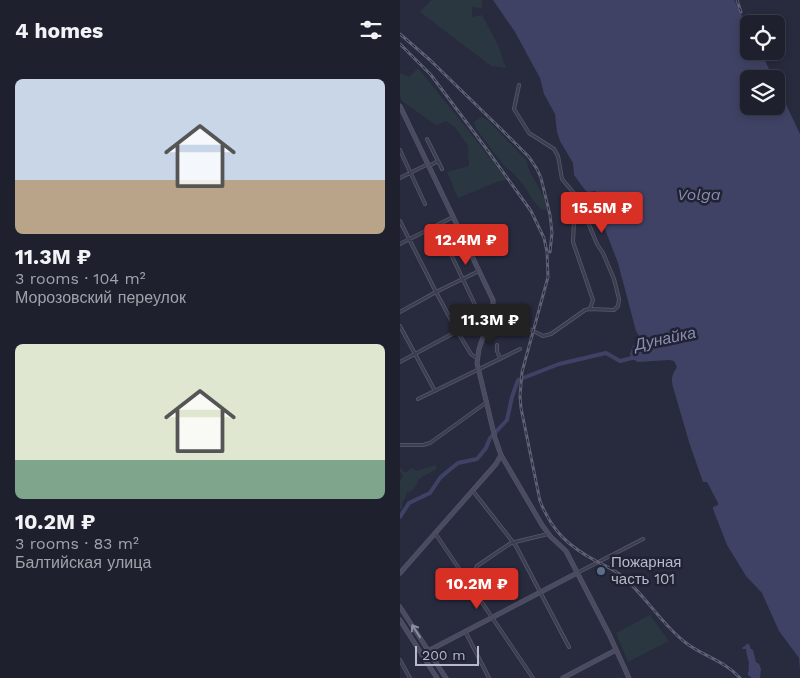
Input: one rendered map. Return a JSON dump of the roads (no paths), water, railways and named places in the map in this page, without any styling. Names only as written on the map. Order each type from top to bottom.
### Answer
[{"type":"street","points":[[437,225],[478,311],[493,311],[542,336],[551,334],[590,308],[614,310],[618,306],[620,299],[614,279],[578,198],[562,179],[558,156],[554,149],[529,133],[514,109],[519,85]]},
{"type":"street","points":[[401,109],[493,300],[493,311],[477,357],[478,369],[493,431],[501,455],[548,534],[564,548],[609,634],[629,678]]},
{"type":"street","points":[[427,139],[442,168]]},
{"type":"street","points":[[400,150],[425,204]]},
{"type":"street","points":[[400,178],[438,161]]},
{"type":"street","points":[[400,244],[453,217]]},
{"type":"street","points":[[400,221],[457,331],[471,354],[477,357]]},
{"type":"street","points":[[574,221],[573,242],[593,300],[590,308]]},
{"type":"street","points":[[400,312],[479,271]]},
{"type":"street","points":[[400,362],[493,311]]},
{"type":"street","points":[[400,326],[435,391]]},
{"type":"street","points":[[497,346],[500,358]]},
{"type":"street","points":[[418,399],[520,349]]},
{"type":"street","points":[[400,445],[423,445],[430,443],[486,402]]},
{"type":"street","points":[[400,573],[496,464],[501,455]]},
{"type":"street","points":[[472,490],[514,542],[569,647]]},
{"type":"street","points":[[435,533],[533,678]]},
{"type":"street","points":[[466,578],[477,566],[514,542],[548,534]]},
{"type":"street","points":[[428,651],[643,539]]},
{"type":"street","points":[[400,607],[446,678]]},
{"type":"street","points":[[400,620],[437,678]]},
{"type":"street","points":[[465,631],[489,678]]},
{"type":"street","points":[[563,678],[616,650]]},
{"type":"street","points":[[400,660],[410,678]]},
{"type":"water","name":"Volga","points":[[493,0],[734,0],[742,15],[740,15],[740,60],[764,60],[770,70],[740,70],[740,115],[785,115],[785,102],[800,134],[800,670],[799,658],[779,631],[762,593],[746,576],[727,545],[713,509],[718,503],[707,482],[703,482],[673,387],[672,377],[677,367],[674,361],[638,362],[631,358],[630,354],[633,346],[649,344],[636,331],[618,263],[605,229],[590,202],[590,197],[596,191],[588,192],[585,190],[574,175],[573,163],[557,132],[555,114],[544,94],[540,78],[515,32]]},
{"type":"water","points":[[747,644],[753,650],[756,662],[761,669],[760,678],[752,678],[748,675],[749,662],[746,649],[742,648]]},
{"type":"waterway","name":"Дунайка","points":[[400,517],[409,503],[430,493],[440,478],[458,463],[477,459],[486,448],[490,438],[507,420],[518,380],[559,364],[606,353],[620,361],[636,357]]},
{"type":"railway","points":[[737,0],[741,12]]},
{"type":"railway","points":[[400,34],[430,60],[529,157],[541,178],[550,215],[552,233],[550,252]]},
{"type":"railway","points":[[400,44],[431,75],[485,147],[531,211],[544,238],[547,252],[548,277],[522,372],[520,396],[540,501],[545,512],[562,537],[577,550],[622,576],[639,592],[661,619],[686,643],[728,667],[740,678]]},
{"type":"place","name":"Пожарная часть 101","points":[[601,571]]}]
